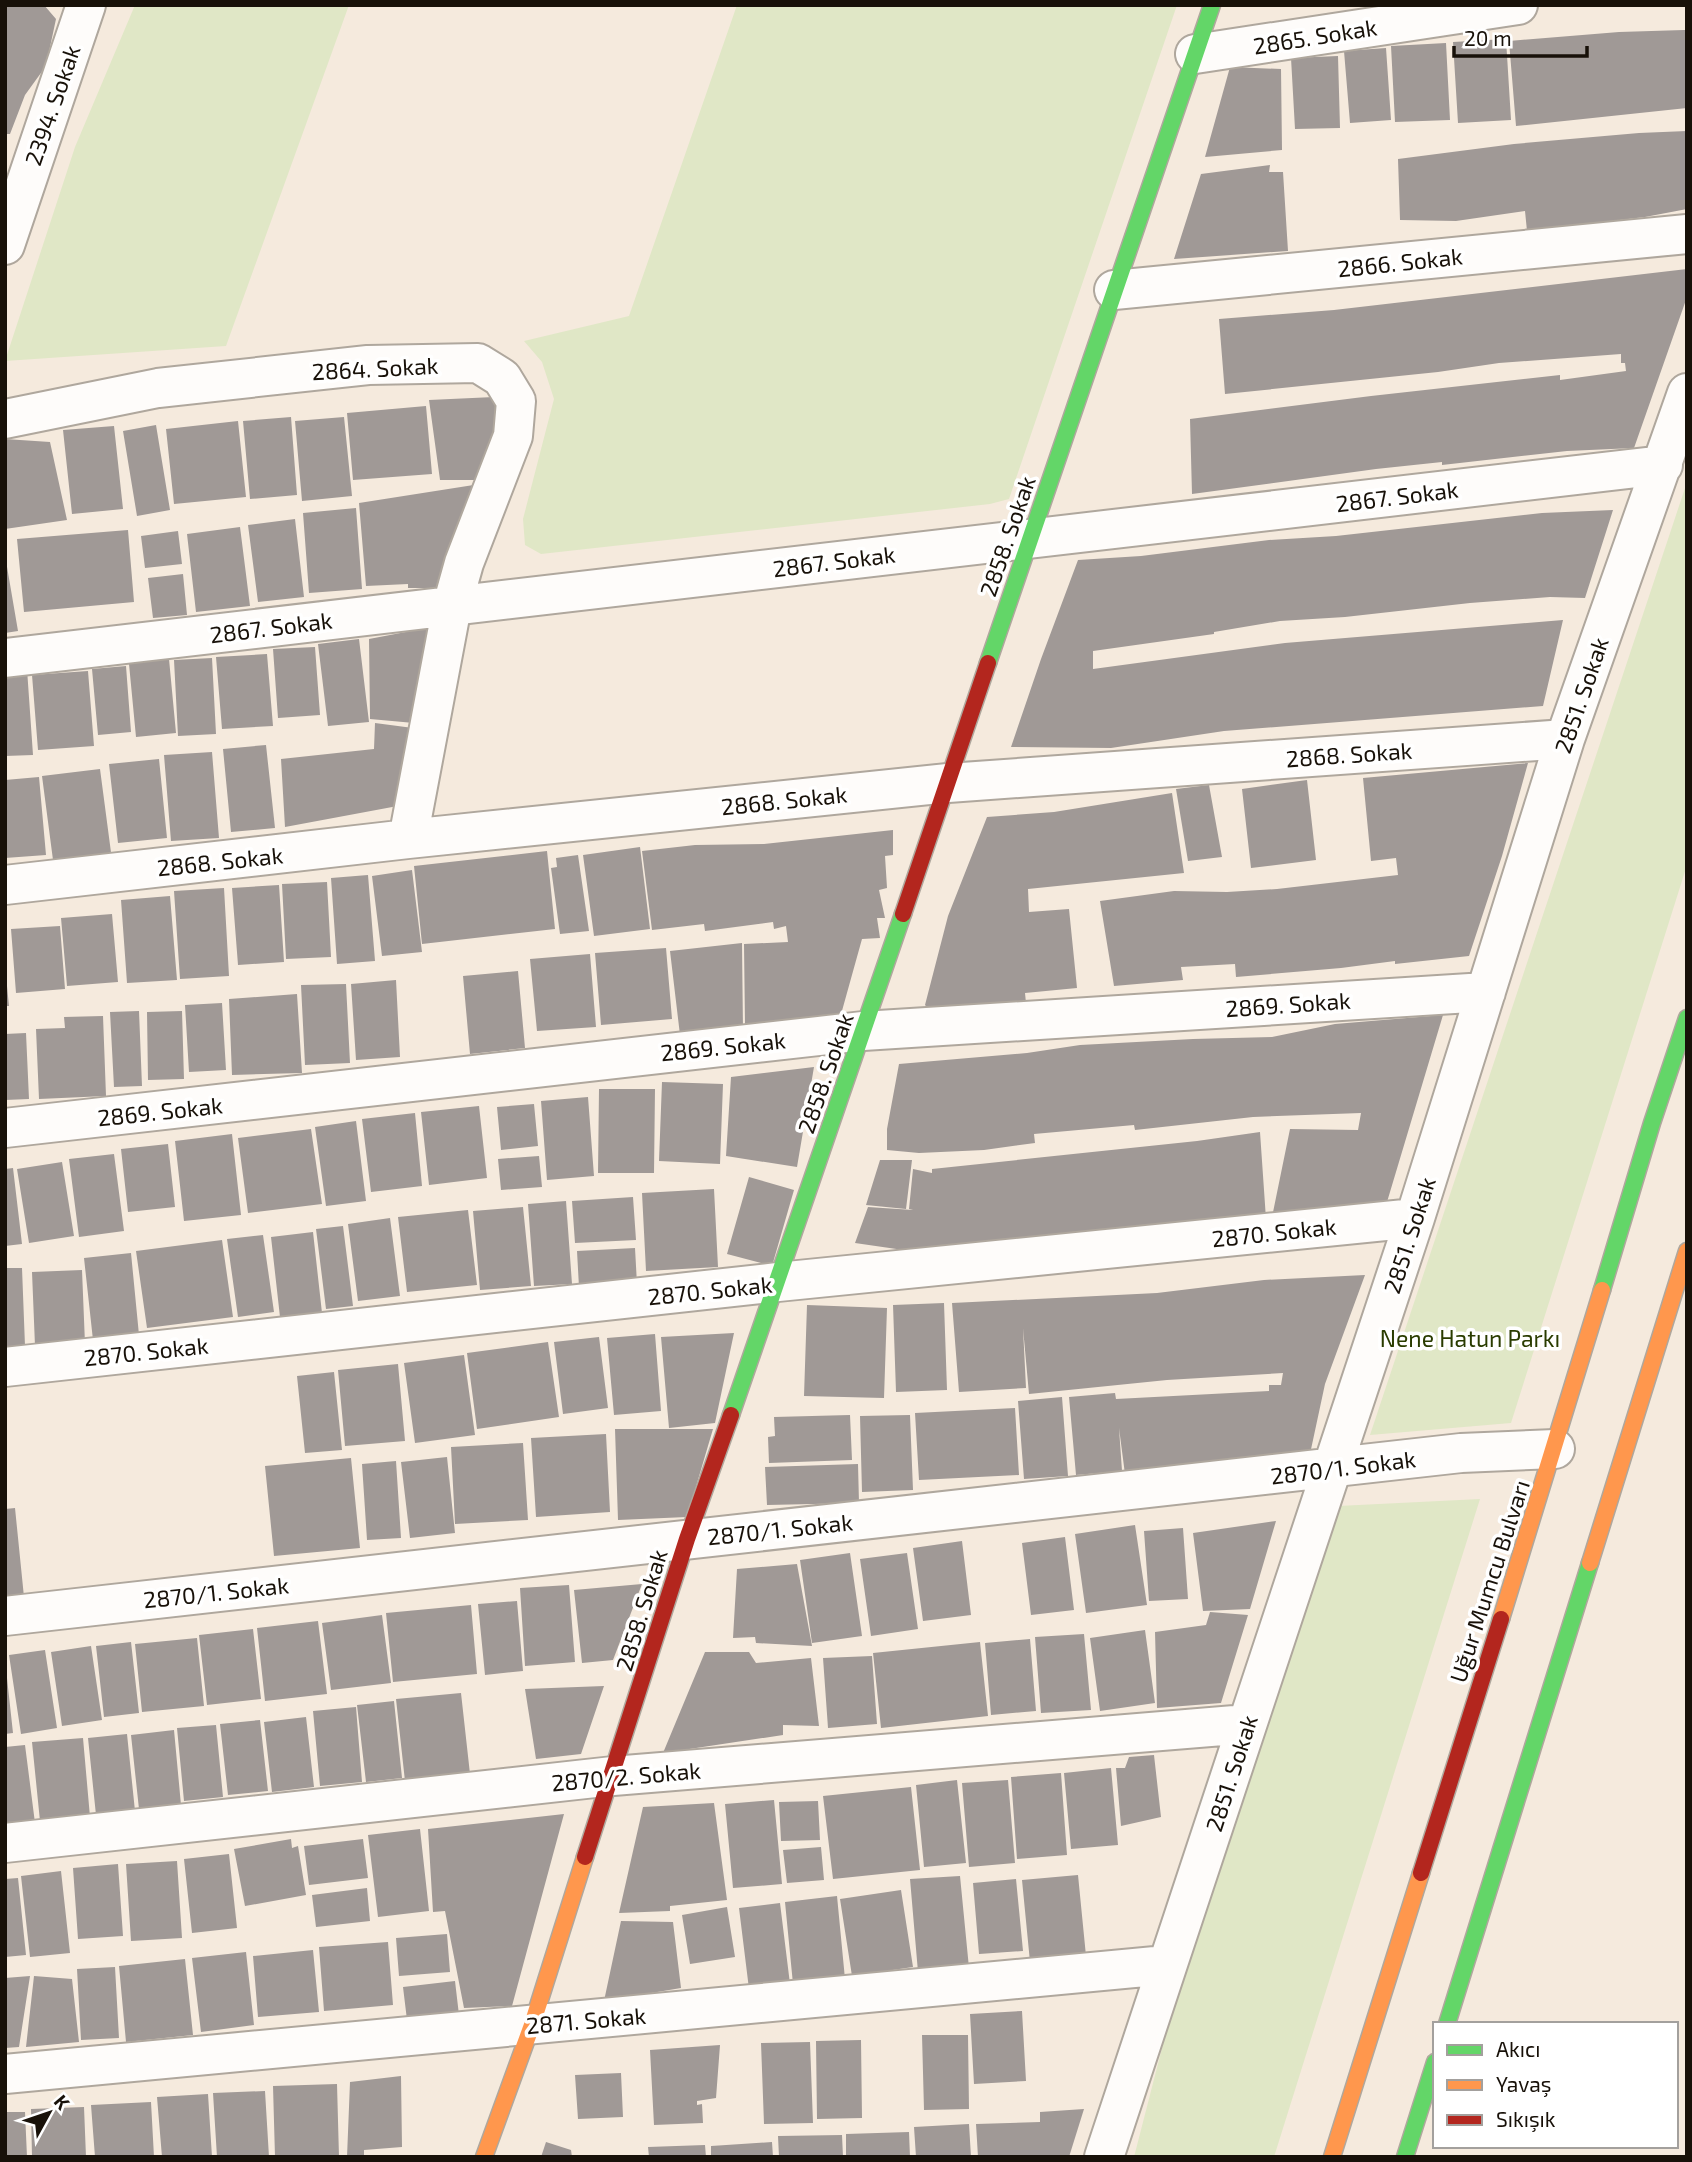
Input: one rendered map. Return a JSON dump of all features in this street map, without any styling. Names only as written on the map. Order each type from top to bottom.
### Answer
[{"type":"street","name":"2394. Sokak","points":[[5,245],[86,5]]},
{"type":"street","name":"2858. Sokak","points":[[484,2157],[532,2025],[614,1776],[687,1539],[778,1282],[1212,5]]},
{"type":"street","name":"2865. Sokak","points":[[1195,54],[1518,5]]},
{"type":"street","name":"2866. Sokak","points":[[1114,290],[1687,234]]},
{"type":"street","name":"2864. Sokak","points":[[5,419],[158,388],[368,365],[478,363],[502,378],[516,401],[513,436],[464,563],[452,606],[408,839]]},
{"type":"street","name":"2851. Sokak","points":[[1104,2157],[1415,1218],[1565,739],[1687,393]]},
{"type":"street","name":"2867. Sokak","points":[[5,658],[1663,465]]},
{"type":"street","name":"2868. Sokak","points":[[5,885],[408,839],[948,783],[1565,739]]},
{"type":"street","name":"2869. Sokak","points":[[5,1128],[863,1031],[1486,992]]},
{"type":"street","name":"Uğur Mumcu Bulvarı","points":[[1332,2157],[1555,1449],[1652,1123],[1687,1018]]},
{"type":"street","name":"2870. Sokak","points":[[5,1367],[778,1282],[1415,1218]]},
{"type":"street","points":[[1448,2022],[1687,1251]]},
{"type":"street","name":"2870/1. Sokak","points":[[5,1616],[1461,1454],[1555,1449]]},
{"type":"street","name":"2870/2. Sokak","points":[[5,1843],[614,1776],[1247,1724]]},
{"type":"street","name":"2871. Sokak","points":[[5,2074],[1166,1965]]},
{"type":"street","points":[[1405,2157],[1433,2068]]},
{"type":"green space","points":[[135,5],[349,5],[226,346],[5,361],[75,147]]},
{"type":"green space","points":[[737,5],[1177,5],[1009,499],[990,504],[541,554],[525,545],[523,519],[554,399],[542,362],[524,341],[629,316]]},
{"type":"green space","name":"Nene Hatun Parkı","points":[[1687,482],[1687,865],[1511,1423],[1370,1435]]},
{"type":"green space","points":[[1480,1499],[1274,2157],[1134,2157],[1195,1920],[1338,1506]]},
{"type":"building","points":[[5,5],[44,5],[56,19],[46,66],[25,95],[10,134],[5,134]]},
{"type":"building","points":[[1687,30],[1687,108],[1516,126],[1509,41],[1619,32]]},
{"type":"building","points":[[1506,39],[1511,120],[1458,123],[1453,42]]},
{"type":"building","points":[[1446,43],[1450,120],[1395,122],[1391,46]]},
{"type":"building","points":[[1386,48],[1391,120],[1350,123],[1344,51]]},
{"type":"building","points":[[1338,56],[1340,128],[1295,129],[1291,58]]},
{"type":"building","points":[[1230,67],[1281,69],[1282,150],[1205,157]]},
{"type":"building","points":[[1687,131],[1687,209],[1645,217],[1527,231],[1525,211],[1456,221],[1400,220],[1398,159],[1514,144]]},
{"type":"building","points":[[1270,165],[1269,172],[1283,172],[1288,251],[1174,259],[1201,174]]},
{"type":"building","points":[[1687,269],[1687,297],[1634,448],[1567,451],[1442,465],[1442,462],[1192,494],[1190,419],[1560,375],[1560,380],[1626,371],[1625,363],[1621,363],[1621,354],[1499,363],[1225,394],[1219,319],[1334,310]]},
{"type":"building","points":[[494,397],[507,411],[480,480],[440,480],[429,400]]},
{"type":"building","points":[[426,406],[432,474],[353,480],[347,413]]},
{"type":"building","points":[[291,417],[297,495],[250,499],[243,421]]},
{"type":"building","points":[[344,417],[352,496],[302,501],[295,421]]},
{"type":"building","points":[[238,421],[246,497],[174,504],[166,429]]},
{"type":"building","points":[[156,425],[170,510],[137,516],[123,431]]},
{"type":"building","points":[[114,426],[123,509],[72,514],[63,430]]},
{"type":"building","points":[[5,439],[50,442],[67,520],[5,529]]},
{"type":"building","points":[[480,484],[450,588],[408,588],[408,584],[366,586],[359,503]]},
{"type":"building","points":[[356,508],[362,589],[309,593],[303,513]]},
{"type":"building","points":[[1613,510],[1585,598],[1550,597],[1470,603],[1345,617],[1280,621],[1214,634],[1093,651],[1093,669],[1285,643],[1563,620],[1543,706],[1224,731],[1111,748],[1011,747],[1078,560],[1141,556],[1269,540],[1336,536],[1542,513]]},
{"type":"building","points":[[295,519],[304,597],[258,602],[248,525]]},
{"type":"building","points":[[240,527],[250,606],[196,612],[187,534]]},
{"type":"building","points":[[128,530],[134,602],[24,612],[17,539]]},
{"type":"building","points":[[178,531],[182,564],[145,568],[141,536]]},
{"type":"building","points":[[5,555],[18,631],[5,633]]},
{"type":"building","points":[[183,574],[187,615],[153,618],[148,578]]},
{"type":"building","points":[[432,627],[414,723],[370,719],[369,639]]},
{"type":"building","points":[[359,639],[369,722],[328,726],[318,644]]},
{"type":"building","points":[[315,647],[320,715],[278,718],[273,649]]},
{"type":"building","points":[[267,654],[273,726],[222,729],[216,657]]},
{"type":"building","points":[[212,658],[216,734],[178,736],[174,660]]},
{"type":"building","points":[[169,659],[176,733],[136,737],[129,664]]},
{"type":"building","points":[[126,666],[131,732],[98,735],[92,669]]},
{"type":"building","points":[[27,669],[33,755],[5,756],[5,670]]},
{"type":"building","points":[[88,671],[94,746],[38,750],[32,675]]},
{"type":"building","points":[[375,723],[413,728],[403,805],[285,827],[281,759],[374,749]]},
{"type":"building","points":[[266,745],[275,828],[231,832],[223,749]]},
{"type":"building","points":[[212,752],[219,838],[171,841],[164,755]]},
{"type":"building","points":[[159,759],[167,838],[118,843],[109,764]]},
{"type":"building","points":[[1528,763],[1502,856],[1469,956],[1236,977],[1235,964],[1181,967],[1183,980],[1114,986],[1100,901],[1174,891],[1277,889],[1398,875],[1396,858],[1371,861],[1363,778]]},
{"type":"building","points":[[100,769],[112,860],[78,865],[77,857],[53,860],[42,776]]},
{"type":"building","points":[[39,777],[46,855],[5,858],[5,780]]},
{"type":"building","points":[[1307,780],[1316,860],[1251,868],[1242,789]]},
{"type":"building","points":[[1209,785],[1222,857],[1188,861],[1176,789]]},
{"type":"building","points":[[1172,793],[1184,873],[1028,889],[1029,912],[1069,909],[1077,988],[1025,993],[1026,1003],[933,1014],[925,1005],[948,916],[987,817],[1054,812]]},
{"type":"building","points":[[893,830],[893,855],[885,856],[887,888],[879,890],[885,918],[877,918],[880,938],[862,939],[840,1018],[745,1025],[744,944],[788,942],[786,926],[774,929],[773,922],[705,931],[704,924],[652,930],[642,851],[695,845],[764,844]]},
{"type":"building","points":[[640,847],[650,929],[594,936],[583,855]]},
{"type":"building","points":[[547,851],[555,929],[422,944],[414,866]]},
{"type":"building","points":[[578,855],[589,931],[560,934],[551,868],[557,867],[556,858]]},
{"type":"building","points":[[412,870],[422,952],[382,956],[372,876]]},
{"type":"building","points":[[368,875],[375,961],[337,964],[331,878]]},
{"type":"building","points":[[327,882],[331,957],[286,959],[282,884]]},
{"type":"building","points":[[279,885],[284,962],[238,965],[232,888]]},
{"type":"building","points":[[224,888],[229,976],[180,979],[174,891]]},
{"type":"building","points":[[170,896],[177,980],[127,983],[121,900]]},
{"type":"building","points":[[112,914],[118,982],[67,986],[61,918]]},
{"type":"building","points":[[60,926],[65,989],[16,993],[11,929]]},
{"type":"building","points":[[742,943],[743,1031],[680,1035],[670,951]]},
{"type":"building","points":[[666,948],[672,1019],[601,1025],[595,953]]},
{"type":"building","points":[[590,954],[596,1027],[537,1031],[530,959]]},
{"type":"building","points":[[518,971],[525,1048],[470,1054],[463,976]]},
{"type":"building","points":[[396,980],[400,1057],[356,1060],[351,984]]},
{"type":"building","points":[[346,984],[350,1063],[305,1065],[301,985]]},
{"type":"building","points":[[7,986],[9,1006],[5,1006]]},
{"type":"building","points":[[297,994],[302,1073],[232,1075],[229,999]]},
{"type":"building","points":[[222,1003],[226,1070],[189,1072],[185,1005]]},
{"type":"building","points":[[139,1011],[142,1086],[114,1087],[110,1012]]},
{"type":"building","points":[[182,1011],[184,1079],[148,1080],[147,1012]]},
{"type":"building","points":[[1443,1015],[1384,1212],[1271,1222],[1290,1129],[1358,1130],[1361,1113],[1253,1117],[1135,1130],[1134,1125],[1034,1134],[1035,1143],[984,1150],[919,1153],[887,1150],[887,1129],[899,1064],[1027,1053],[1080,1045],[1272,1037],[1335,1024]]},
{"type":"building","points":[[103,1016],[106,1096],[39,1099],[36,1029],[65,1028],[64,1017]]},
{"type":"building","points":[[26,1033],[29,1099],[5,1100],[5,1034]]},
{"type":"building","points":[[814,1067],[797,1167],[726,1156],[731,1077]]},
{"type":"building","points":[[662,1082],[723,1084],[720,1164],[659,1161]]},
{"type":"building","points":[[599,1089],[655,1089],[654,1173],[598,1173]]},
{"type":"building","points":[[588,1097],[594,1176],[547,1180],[541,1101]]},
{"type":"building","points":[[534,1104],[538,1146],[501,1150],[497,1107]]},
{"type":"building","points":[[479,1106],[487,1178],[429,1185],[421,1112]]},
{"type":"building","points":[[415,1113],[422,1186],[371,1192],[362,1119]]},
{"type":"building","points":[[356,1121],[366,1201],[326,1206],[315,1127]]},
{"type":"building","points":[[311,1129],[322,1204],[248,1213],[238,1138]]},
{"type":"building","points":[[1260,1132],[1266,1219],[931,1254],[855,1243],[868,1207],[913,1210],[909,1209],[913,1169],[932,1173],[932,1169]]},
{"type":"building","points":[[232,1134],[241,1215],[184,1221],[175,1141]]},
{"type":"building","points":[[168,1144],[175,1207],[128,1212],[121,1149]]},
{"type":"building","points":[[114,1154],[124,1231],[79,1237],[69,1159]]},
{"type":"building","points":[[539,1156],[542,1187],[501,1190],[498,1159]]},
{"type":"building","points":[[880,1160],[912,1160],[906,1209],[866,1205]]},
{"type":"building","points":[[62,1162],[74,1236],[29,1243],[17,1169]]},
{"type":"building","points":[[13,1168],[22,1244],[5,1246],[5,1169]]},
{"type":"building","points":[[749,1177],[794,1190],[772,1266],[727,1254]]},
{"type":"building","points":[[714,1189],[718,1267],[646,1271],[642,1193]]},
{"type":"building","points":[[633,1197],[636,1240],[575,1243],[572,1201]]},
{"type":"building","points":[[566,1201],[572,1284],[534,1286],[528,1204]]},
{"type":"building","points":[[523,1207],[531,1286],[480,1290],[473,1211]]},
{"type":"building","points":[[468,1210],[477,1285],[407,1292],[398,1217]]},
{"type":"building","points":[[390,1218],[400,1296],[358,1301],[348,1224]]},
{"type":"building","points":[[343,1226],[353,1306],[326,1309],[316,1229]]},
{"type":"building","points":[[313,1232],[322,1313],[280,1317],[271,1237]]},
{"type":"building","points":[[263,1235],[274,1312],[238,1317],[227,1239]]},
{"type":"building","points":[[222,1240],[233,1317],[147,1328],[136,1251]]},
{"type":"building","points":[[635,1248],[637,1284],[579,1287],[577,1251]]},
{"type":"building","points":[[131,1253],[139,1335],[93,1340],[84,1258]]},
{"type":"building","points":[[5,1268],[22,1268],[25,1346],[5,1347]]},
{"type":"building","points":[[82,1270],[85,1344],[35,1346],[32,1272]]},
{"type":"building","points":[[1365,1275],[1325,1384],[1310,1454],[1126,1482],[1119,1428],[1122,1471],[1076,1475],[1069,1397],[1115,1393],[1116,1399],[1269,1391],[1269,1385],[1281,1385],[1283,1373],[1167,1380],[1029,1394],[1023,1328],[1026,1388],[959,1392],[952,1303],[1157,1293],[1264,1280]]},
{"type":"building","points":[[944,1303],[947,1390],[896,1392],[893,1305]]},
{"type":"building","points":[[807,1305],[887,1308],[884,1398],[804,1396]]},
{"type":"building","points":[[734,1333],[715,1423],[669,1428],[661,1337]]},
{"type":"building","points":[[655,1334],[661,1411],[614,1415],[607,1338]]},
{"type":"building","points":[[599,1337],[608,1408],[563,1414],[554,1342]]},
{"type":"building","points":[[548,1342],[559,1417],[477,1429],[467,1353]]},
{"type":"building","points":[[464,1355],[475,1435],[415,1443],[404,1363]]},
{"type":"building","points":[[398,1364],[405,1441],[345,1446],[338,1370]]},
{"type":"building","points":[[334,1372],[342,1450],[305,1453],[297,1376]]},
{"type":"building","points":[[1062,1397],[1068,1476],[1024,1479],[1018,1401]]},
{"type":"building","points":[[1015,1408],[1019,1475],[919,1480],[915,1413]]},
{"type":"building","points":[[850,1415],[852,1460],[769,1463],[768,1437],[775,1436],[774,1417]]},
{"type":"building","points":[[910,1415],[913,1490],[862,1492],[860,1416]]},
{"type":"building","points":[[615,1429],[713,1429],[687,1517],[618,1520]]},
{"type":"building","points":[[606,1434],[610,1512],[536,1517],[531,1438]]},
{"type":"building","points":[[523,1443],[528,1520],[455,1524],[451,1447]]},
{"type":"building","points":[[447,1457],[455,1533],[410,1538],[401,1462]]},
{"type":"building","points":[[351,1458],[360,1548],[274,1556],[265,1466]]},
{"type":"building","points":[[396,1461],[401,1538],[367,1540],[362,1464]]},
{"type":"building","points":[[858,1464],[859,1503],[767,1505],[765,1467]]},
{"type":"building","points":[[15,1508],[24,1597],[5,1599],[5,1509]]},
{"type":"building","points":[[1276,1521],[1250,1609],[1203,1611],[1193,1533]]},
{"type":"building","points":[[1135,1525],[1147,1605],[1086,1613],[1075,1534]]},
{"type":"building","points":[[1183,1528],[1188,1599],[1149,1601],[1144,1531]]},
{"type":"building","points":[[1065,1537],[1074,1610],[1031,1615],[1022,1543]]},
{"type":"building","points":[[962,1541],[971,1615],[923,1621],[913,1548]]},
{"type":"building","points":[[850,1553],[862,1636],[812,1643],[800,1560]]},
{"type":"building","points":[[907,1553],[918,1629],[871,1636],[860,1559]]},
{"type":"building","points":[[797,1564],[812,1646],[756,1643],[755,1637],[733,1638],[737,1569]]},
{"type":"building","points":[[642,1584],[613,1660],[582,1663],[574,1590]]},
{"type":"building","points":[[569,1585],[575,1662],[525,1666],[520,1588]]},
{"type":"building","points":[[517,1601],[523,1671],[485,1675],[478,1604]]},
{"type":"building","points":[[471,1605],[477,1674],[393,1682],[386,1613]]},
{"type":"building","points":[[1210,1612],[1248,1615],[1221,1703],[1157,1708],[1155,1632],[1206,1625]]},
{"type":"building","points":[[382,1615],[391,1683],[331,1690],[322,1623]]},
{"type":"building","points":[[318,1621],[327,1694],[265,1701],[257,1628]]},
{"type":"building","points":[[253,1629],[261,1699],[207,1705],[199,1635]]},
{"type":"building","points":[[1145,1630],[1155,1703],[1100,1711],[1090,1638]]},
{"type":"building","points":[[1084,1634],[1091,1710],[1041,1713],[1035,1637]]},
{"type":"building","points":[[197,1638],[204,1706],[142,1712],[135,1644]]},
{"type":"building","points":[[1030,1639],[1036,1711],[991,1715],[985,1643]]},
{"type":"building","points":[[131,1642],[139,1713],[104,1717],[96,1646]]},
{"type":"building","points":[[980,1642],[988,1716],[881,1728],[873,1653]]},
{"type":"building","points":[[91,1646],[102,1720],[62,1726],[51,1652]]},
{"type":"building","points":[[45,1650],[57,1728],[21,1734],[9,1655]]},
{"type":"building","points":[[705,1652],[749,1652],[756,1663],[811,1658],[819,1726],[783,1725],[783,1735],[663,1753]]},
{"type":"building","points":[[872,1656],[877,1724],[828,1728],[823,1658]]},
{"type":"building","points":[[5,1678],[13,1733],[5,1734]]},
{"type":"building","points":[[604,1686],[581,1754],[536,1759],[525,1689]]},
{"type":"building","points":[[461,1693],[470,1774],[405,1781],[396,1699]]},
{"type":"building","points":[[394,1701],[402,1778],[366,1782],[357,1705]]},
{"type":"building","points":[[356,1707],[362,1782],[320,1786],[313,1711]]},
{"type":"building","points":[[306,1717],[314,1787],[272,1792],[264,1722]]},
{"type":"building","points":[[260,1720],[268,1791],[228,1795],[220,1724]]},
{"type":"building","points":[[216,1725],[223,1797],[184,1801],[177,1728]]},
{"type":"building","points":[[174,1730],[181,1805],[139,1809],[131,1735]]},
{"type":"building","points":[[127,1734],[135,1811],[96,1815],[88,1738]]},
{"type":"building","points":[[83,1738],[90,1817],[40,1821],[32,1742]]},
{"type":"building","points":[[25,1745],[35,1823],[5,1827],[5,1747]]},
{"type":"building","points":[[1154,1755],[1161,1817],[1121,1826],[1116,1768],[1125,1768],[1129,1757]]},
{"type":"building","points":[[1111,1768],[1118,1845],[1071,1849],[1064,1773]]},
{"type":"building","points":[[1061,1773],[1067,1855],[1017,1859],[1011,1777]]},
{"type":"building","points":[[957,1780],[966,1863],[924,1867],[916,1785]]},
{"type":"building","points":[[1008,1780],[1015,1863],[969,1867],[962,1783]]},
{"type":"building","points":[[911,1787],[920,1870],[833,1879],[823,1796]]},
{"type":"building","points":[[774,1800],[782,1884],[733,1888],[725,1804]]},
{"type":"building","points":[[818,1801],[820,1840],[781,1841],[779,1802]]},
{"type":"building","points":[[714,1803],[727,1900],[670,1906],[670,1911],[619,1913],[643,1807]]},
{"type":"building","points":[[564,1814],[512,2006],[464,2008],[445,1911],[433,1912],[428,1829]]},
{"type":"building","points":[[420,1829],[429,1911],[378,1917],[368,1835]]},
{"type":"building","points":[[291,1839],[292,1848],[298,1846],[306,1895],[245,1906],[234,1849]]},
{"type":"building","points":[[363,1839],[368,1878],[309,1885],[304,1846]]},
{"type":"building","points":[[821,1847],[824,1880],[787,1883],[783,1850]]},
{"type":"building","points":[[229,1854],[237,1928],[192,1933],[184,1859]]},
{"type":"building","points":[[177,1861],[182,1938],[131,1941],[126,1864]]},
{"type":"building","points":[[118,1864],[123,1936],[78,1939],[73,1868]]},
{"type":"building","points":[[61,1871],[70,1953],[30,1957],[21,1876]]},
{"type":"building","points":[[1078,1875],[1086,1956],[1030,1962],[1022,1880]]},
{"type":"building","points":[[960,1876],[969,1968],[918,1972],[910,1879]]},
{"type":"building","points":[[18,1878],[26,1955],[5,1957],[5,1879]]},
{"type":"building","points":[[1016,1879],[1023,1951],[979,1954],[973,1883]]},
{"type":"building","points":[[367,1888],[370,1921],[316,1927],[312,1895]]},
{"type":"building","points":[[901,1890],[913,1967],[852,1976],[840,1899]]},
{"type":"building","points":[[837,1896],[845,1979],[793,1984],[785,1902]]},
{"type":"building","points":[[780,1903],[790,1984],[749,1989],[739,1908]]},
{"type":"building","points":[[727,1907],[735,1957],[690,1964],[682,1915]]},
{"type":"building","points":[[621,1921],[673,1922],[681,1988],[604,2001]]},
{"type":"building","points":[[447,1934],[450,1972],[399,1976],[396,1938]]},
{"type":"building","points":[[388,1942],[393,2005],[324,2011],[319,1947]]},
{"type":"building","points":[[313,1950],[319,2012],[258,2017],[253,1956]]},
{"type":"building","points":[[246,1952],[254,2025],[201,2032],[192,1958]]},
{"type":"building","points":[[185,1959],[193,2035],[126,2042],[119,1966]]},
{"type":"building","points":[[115,1967],[119,2038],[81,2040],[77,1969]]},
{"type":"building","points":[[30,1976],[19,2047],[5,2048],[5,1978]]},
{"type":"building","points":[[34,1976],[72,1979],[79,2042],[26,2047]]},
{"type":"building","points":[[455,1981],[459,2015],[407,2020],[403,1987]]},
{"type":"building","points":[[1022,2011],[1026,2081],[974,2084],[970,2014]]},
{"type":"building","points":[[922,2035],[968,2035],[969,2109],[924,2110]]},
{"type":"building","points":[[861,2040],[862,2118],[817,2119],[816,2041]]},
{"type":"building","points":[[810,2042],[813,2123],[764,2124],[761,2043]]},
{"type":"building","points":[[720,2045],[716,2098],[697,2101],[697,2105],[702,2104],[703,2123],[654,2125],[650,2050]]},
{"type":"building","points":[[621,2073],[623,2117],[578,2119],[575,2075]]},
{"type":"building","points":[[401,2076],[402,2147],[364,2150],[364,2157],[347,2157],[350,2082]]},
{"type":"building","points":[[337,2084],[339,2157],[275,2157],[273,2086]]},
{"type":"building","points":[[265,2091],[269,2157],[217,2157],[213,2093]]},
{"type":"building","points":[[208,2094],[212,2157],[162,2157],[157,2097]]},
{"type":"building","points":[[151,2102],[154,2157],[95,2157],[91,2105]]},
{"type":"building","points":[[84,2107],[86,2157],[32,2157],[31,2109]]},
{"type":"building","points":[[1084,2109],[1069,2157],[978,2157],[976,2124],[1040,2122],[1040,2112]]},
{"type":"building","points":[[5,2112],[25,2112],[27,2157],[5,2157]]},
{"type":"building","points":[[969,2124],[971,2157],[916,2157],[914,2127]]},
{"type":"building","points":[[909,2132],[910,2157],[846,2157],[846,2134]]},
{"type":"building","points":[[842,2135],[843,2157],[779,2157],[778,2136]]},
{"type":"building","points":[[546,2142],[571,2150],[572,2157],[541,2157]]},
{"type":"building","points":[[772,2142],[773,2157],[711,2157],[711,2146]]},
{"type":"building","points":[[705,2145],[706,2157],[649,2157],[648,2147]]},
{"type":"traffic: fast","points":[[988,663],[1212,5]]},
{"type":"traffic: fast","points":[[731,1415],[903,914]]},
{"type":"traffic: fast","points":[[1602,1290],[1687,1018]]},
{"type":"traffic: fast","points":[[1448,2022],[1590,1563]]},
{"type":"traffic: fast","points":[[1405,2157],[1433,2068]]},
{"type":"traffic: slow","points":[[1590,1563],[1687,1251]]},
{"type":"traffic: slow","points":[[1501,1619],[1602,1290]]},
{"type":"traffic: slow","points":[[484,2157],[532,2025],[585,1857]]},
{"type":"traffic: slow","points":[[1332,2157],[1421,1873]]},
{"type":"traffic: jam","points":[[903,914],[988,663]]},
{"type":"traffic: jam","points":[[585,1857],[687,1539],[731,1415]]},
{"type":"traffic: jam","points":[[1421,1873],[1501,1619]]}]
